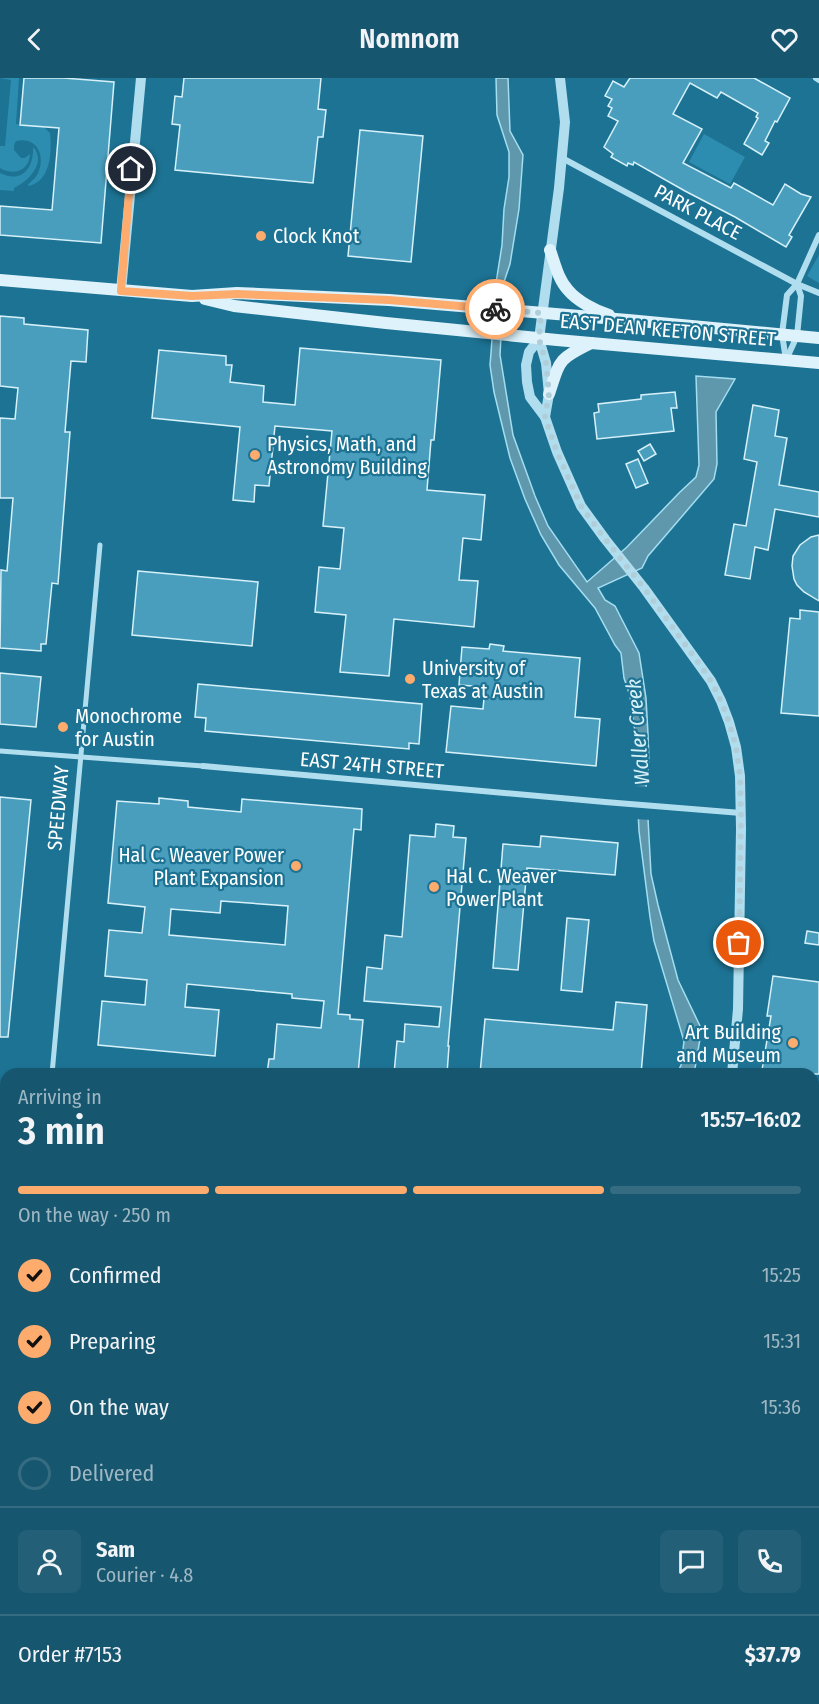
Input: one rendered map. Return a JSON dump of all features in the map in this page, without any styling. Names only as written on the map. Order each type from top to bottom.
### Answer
[{"type":"main road","points":[[550,250],[558,274],[568,291],[603,313],[628,320]]},
{"type":"main road","name":"EAST DEAN KEETON STREET","points":[[0,280],[192,296],[237,294],[377,300],[819,338]]},
{"type":"main road","name":"EAST DEAN KEETON STREET","points":[[192,296],[234,306],[539,339],[819,363]]},
{"type":"main road","points":[[549,394],[560,362],[567,355],[591,343]]},
{"type":"street","points":[[121,291],[141,78]]},
{"type":"street","points":[[545,417],[549,394],[546,363],[539,339],[559,188],[565,122],[560,78]]},
{"type":"street","name":"PARK PLACE","points":[[562,158],[797,284],[819,293]]},
{"type":"street","points":[[786,360],[782,334],[788,295],[797,284],[819,235]]},
{"type":"street","points":[[786,360],[797,336],[801,296],[797,284]]},
{"type":"street","points":[[539,339],[529,352],[526,365],[530,397],[545,417],[557,452],[581,506],[711,681],[721,701],[736,747],[741,813],[738,1009],[733,1068]]},
{"type":"street","name":"SPEEDWAY","points":[[53,1068],[100,545]]},
{"type":"street","name":"EAST 24TH STREET","points":[[0,751],[203,766],[741,813]]},
{"type":"shaded area","points":[[0,78],[19,78],[16,124],[43,126],[50,133],[51,148],[46,172],[36,183],[28,186],[37,175],[41,160],[34,144],[23,140],[16,141],[14,145],[14,150],[21,158],[30,154],[24,168],[10,172],[0,168],[0,146],[5,146],[11,80]]},
{"type":"shaded area","points":[[704,134],[745,157],[730,184],[689,162]]},
{"type":"shaded area","points":[[33,147],[38,159],[30,176],[14,188],[14,191],[0,190],[0,173],[15,177],[25,172],[33,155]]},
{"type":"shaded area","points":[[819,255],[819,283],[807,276]]},
{"type":"water","name":"Waller Creek","points":[[496,78],[508,78],[510,131],[523,155],[519,209],[510,264],[504,282],[500,355],[513,435],[548,526],[587,582],[627,547],[696,477],[699,465],[696,376],[735,379],[716,412],[717,464],[714,479],[648,556],[642,568],[598,588],[605,600],[615,606],[639,653],[646,698],[648,734],[649,764],[646,782],[651,874],[678,980],[700,1026],[695,1068],[680,1068],[684,1041],[654,941],[639,831],[637,790],[639,762],[630,696],[624,678],[621,653],[595,608],[559,565],[541,535],[510,458],[494,392],[490,365],[496,283],[509,177],[509,152],[497,115]]},
{"type":"pier","points":[[635,786],[649,787],[651,820],[635,819]]},
{"type":"building","points":[[24,78],[114,82],[101,243],[0,235],[0,206],[52,210],[59,128],[20,125]]},
{"type":"building","points":[[184,78],[321,78],[318,109],[326,110],[323,137],[318,137],[313,183],[175,170],[180,125],[172,124],[175,96],[182,97]]},
{"type":"building","points":[[630,78],[754,78],[790,98],[765,141],[769,143],[762,155],[744,144],[758,118],[756,117],[758,113],[721,92],[717,98],[690,83],[673,114],[702,129],[683,163],[731,188],[734,183],[773,205],[785,184],[811,197],[789,235],[792,237],[786,247],[634,162],[633,165],[628,163],[627,166],[611,157],[613,154],[604,147],[618,121],[608,116],[612,108],[608,106],[612,99],[605,96],[613,81],[624,87]]},
{"type":"building","points":[[360,130],[423,136],[411,262],[348,256]]},
{"type":"building","points":[[0,316],[24,318],[24,324],[88,330],[86,362],[71,361],[65,432],[70,432],[58,584],[52,583],[46,644],[41,644],[41,651],[0,648],[1,570],[7,571],[13,498],[0,498],[0,418],[15,419],[18,388],[0,386]]},
{"type":"building","points":[[300,348],[441,360],[427,490],[485,495],[481,540],[463,538],[459,580],[478,581],[474,627],[394,619],[389,676],[340,672],[346,615],[315,612],[319,567],[340,569],[344,528],[323,526],[332,431],[275,426],[269,486],[255,485],[254,502],[233,500],[240,427],[152,418],[159,350],[226,356],[226,365],[232,365],[230,382],[264,386],[263,402],[295,405]]},
{"type":"building","points":[[675,392],[677,408],[671,408],[674,431],[597,439],[594,413],[599,412],[598,404],[641,399],[641,395]]},
{"type":"building","points":[[753,405],[779,410],[775,436],[787,438],[779,485],[819,492],[819,517],[775,509],[768,550],[755,547],[750,579],[725,575],[734,524],[746,526],[757,462],[744,459]]},
{"type":"building","points":[[650,444],[656,454],[644,461],[638,451]]},
{"type":"building","points":[[638,459],[648,483],[636,488],[626,464]]},
{"type":"building","points":[[819,535],[819,601],[797,585],[792,566],[793,556],[800,545],[811,537]]},
{"type":"building","points":[[138,571],[258,582],[252,646],[132,635]]},
{"type":"building","points":[[800,610],[819,612],[819,716],[781,713],[790,618],[800,619]]},
{"type":"building","points":[[490,644],[504,646],[503,651],[580,658],[575,717],[600,719],[596,766],[446,752],[451,706],[483,709],[485,687],[459,685],[462,647],[489,649]]},
{"type":"building","points":[[0,673],[41,677],[36,727],[0,724]]},
{"type":"building","points":[[198,684],[422,704],[419,744],[409,743],[409,749],[205,731],[206,718],[195,717]]},
{"type":"building","points":[[0,797],[31,800],[8,1037],[0,1037]]},
{"type":"building","points":[[159,798],[188,801],[188,807],[241,812],[242,799],[362,809],[361,830],[354,829],[338,1014],[350,1015],[350,1019],[363,1020],[359,1068],[268,1068],[269,1059],[274,1059],[277,1024],[321,1028],[324,1001],[292,998],[292,994],[187,984],[185,1007],[219,1010],[215,1056],[98,1045],[102,1001],[145,1005],[147,980],[105,976],[109,930],[142,933],[145,907],[108,903],[117,801],[159,804]],"holes":[[[221,901],[288,906],[285,945],[169,935],[171,909],[220,913]]]},
{"type":"building","name":"Hal C. Weaver Power Plant","points":[[436,824],[454,826],[453,837],[466,838],[447,1068],[395,1068],[397,1041],[404,1042],[405,1024],[439,1027],[441,1007],[364,1001],[367,967],[382,969],[385,935],[402,937],[410,835],[435,837]]},
{"type":"building","points":[[541,836],[618,843],[615,875],[527,868],[518,970],[493,968],[503,844],[540,847]]},
{"type":"building","points":[[567,918],[589,920],[582,992],[561,990]]},
{"type":"building","points":[[807,931],[819,933],[819,945],[805,943]]},
{"type":"building","name":"Art Building and Museum","points":[[773,976],[819,982],[819,1068],[762,1068],[771,1016],[767,1016]]},
{"type":"building","points":[[616,1002],[647,1005],[642,1068],[481,1068],[485,1019],[613,1030]]},
{"type":"way so far","points":[[495,309],[541,313],[539,339],[546,363],[549,394],[545,417],[557,452],[581,506],[700,665],[721,701],[736,747],[740,776],[739,943]]},
{"type":"place","name":"Clock Knot","points":[[261,236]]},
{"type":"place","name":"Physics, Math, and Astronomy Building","points":[[255,455]]},
{"type":"place","name":"University of Texas at Austin","points":[[410,679]]},
{"type":"place","name":"Monochrome for Austin","points":[[63,727]]},
{"type":"place","name":"Hal C. Weaver Power Plant Expansion","points":[[296,866]]},
{"type":"place","name":"Hal C. Weaver Power Plant","points":[[434,887]]},
{"type":"place","name":"Art Building and Museum","points":[[793,1043]]},
{"type":"route","points":[[131,169],[121,291],[192,296],[237,294],[389,300],[495,309]]}]
